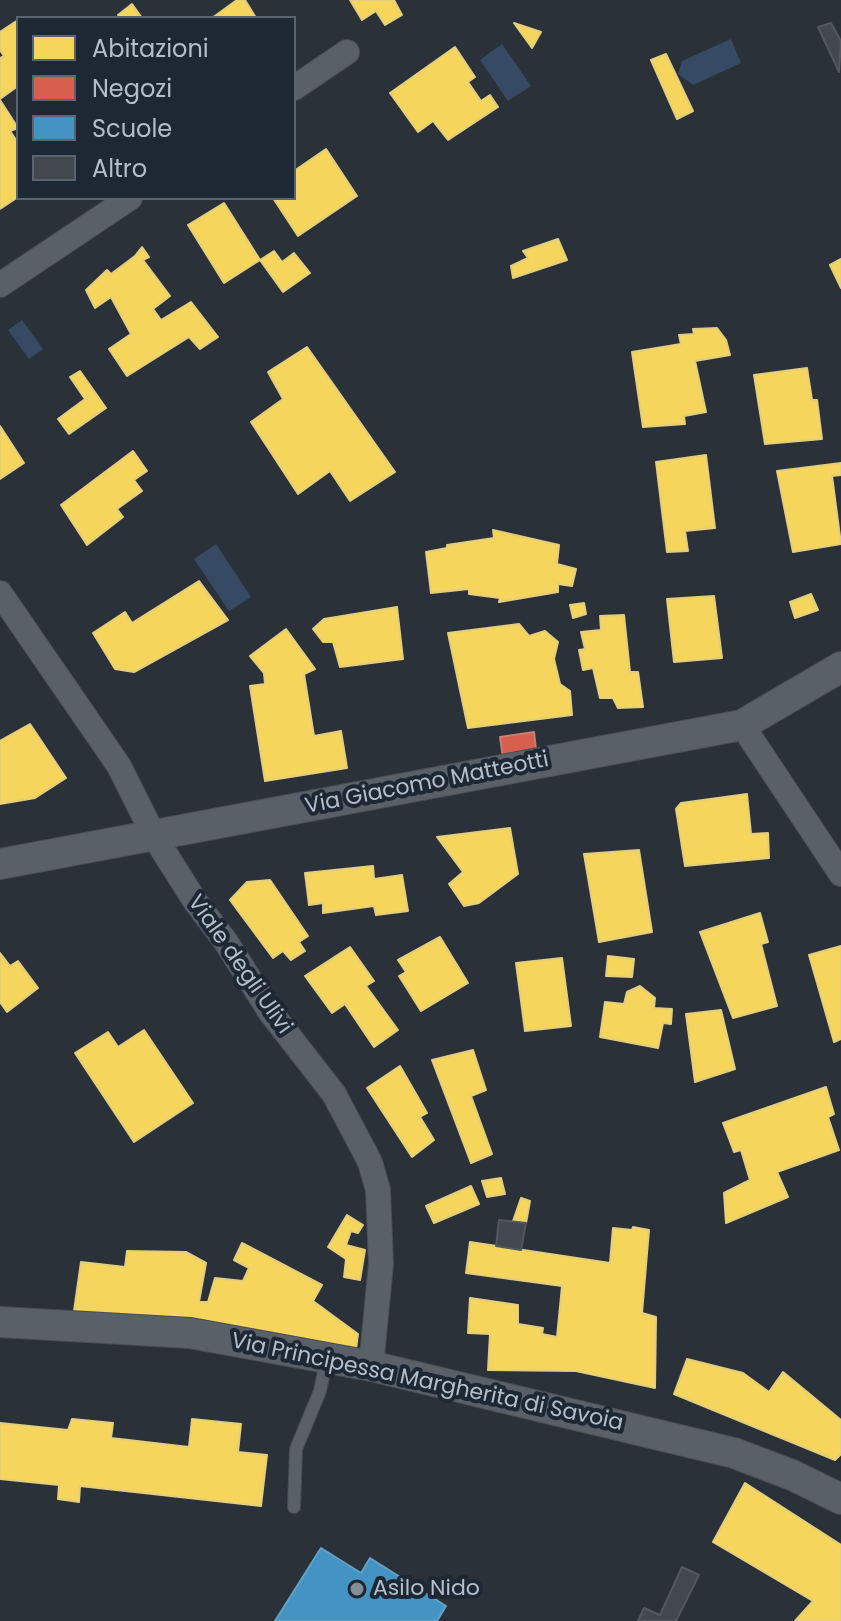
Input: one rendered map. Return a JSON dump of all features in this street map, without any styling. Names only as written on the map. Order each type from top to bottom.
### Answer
[{"type":"street","points":[[296,87],[347,52]]},
{"type":"street","points":[[0,285],[127,200]]},
{"type":"street","name":"Viale degli Ulivi","points":[[0,593],[119,766],[154,836],[271,1013],[334,1094],[370,1162],[378,1190],[381,1264],[371,1366]]},
{"type":"street","name":"Via Giacomo Matteotti","points":[[0,864],[742,725],[841,667]]},
{"type":"street","points":[[742,725],[841,874]]},
{"type":"street","name":"Via Principessa Margherita di Savoia","points":[[0,1322],[190,1333],[371,1366],[734,1453],[792,1475],[841,1499]]},
{"type":"lane","points":[[294,1507],[296,1449],[320,1391],[327,1358]]},
{"type":"water","points":[[731,39],[741,63],[693,85],[678,74],[682,61]]},
{"type":"water","points":[[502,44],[531,86],[508,101],[480,60]]},
{"type":"water","points":[[22,320],[43,349],[29,359],[8,330]]},
{"type":"water","points":[[216,544],[251,597],[229,611],[194,559]]},
{"type":"building: Abitazioni","points":[[237,0],[245,0],[255,16],[215,16]]},
{"type":"building: Abitazioni","points":[[350,0],[394,0],[402,15],[385,25],[376,11],[362,20]]},
{"type":"building: Abitazioni","points":[[132,4],[141,16],[119,16]]},
{"type":"building: Abitazioni","points":[[16,21],[16,87],[0,99],[0,58],[4,56],[0,50],[0,32]]},
{"type":"building: Abitazioni","points":[[514,23],[541,32],[532,48]]},
{"type":"building: Abitazioni","points":[[455,47],[475,77],[468,82],[481,101],[490,95],[498,107],[448,140],[433,121],[418,132],[390,93]]},
{"type":"building: Abitazioni","points":[[666,54],[693,111],[677,119],[651,60]]},
{"type":"building: Abitazioni","points":[[0,100],[16,125],[16,129],[10,131],[16,140],[16,198],[0,209]]},
{"type":"building: Abitazioni","points":[[326,149],[357,196],[298,236],[274,200],[296,200],[296,170]]},
{"type":"building: Abitazioni","points":[[224,203],[260,260],[224,283],[188,225]]},
{"type":"building: Abitazioni","points":[[558,239],[567,260],[513,278],[511,266],[528,258],[523,251]]},
{"type":"building: Abitazioni","points":[[142,247],[149,257],[143,260],[170,296],[153,309],[161,320],[191,302],[218,337],[200,349],[189,337],[127,376],[109,349],[131,334],[111,297],[95,308],[86,290],[107,270],[111,274]]},
{"type":"building: Abitazioni","points":[[274,251],[282,262],[294,253],[310,273],[283,292],[260,260]]},
{"type":"building: Abitazioni","points":[[841,259],[841,288],[830,265]]},
{"type":"building: Abitazioni","points":[[717,328],[726,340],[730,355],[695,361],[706,412],[684,416],[685,424],[643,427],[632,352],[681,344],[679,335],[694,334],[693,329]]},
{"type":"building: Abitazioni","points":[[307,347],[395,472],[350,501],[330,471],[298,494],[251,422],[283,399],[268,372]]},
{"type":"building: Abitazioni","points":[[807,368],[812,400],[817,400],[822,439],[765,444],[754,375]]},
{"type":"building: Abitazioni","points":[[80,371],[106,408],[69,434],[58,419],[85,399],[70,377]]},
{"type":"building: Abitazioni","points":[[0,426],[24,463],[0,479]]},
{"type":"building: Abitazioni","points":[[133,451],[147,471],[134,480],[142,491],[117,509],[123,517],[87,545],[61,505]]},
{"type":"building: Abitazioni","points":[[706,455],[715,528],[685,531],[688,551],[667,552],[656,462]]},
{"type":"building: Abitazioni","points":[[841,463],[841,475],[832,476],[841,544],[793,552],[777,471]]},
{"type":"building: Abitazioni","points":[[493,530],[559,545],[557,564],[576,569],[572,586],[558,584],[558,592],[499,602],[500,598],[469,594],[469,589],[431,593],[426,552],[447,548],[447,545],[494,538]]},
{"type":"building: Abitazioni","points":[[199,581],[228,620],[134,672],[115,669],[93,633],[125,612],[132,623]]},
{"type":"building: Abitazioni","points":[[811,594],[818,610],[795,618],[790,602]]},
{"type":"building: Abitazioni","points":[[714,596],[722,658],[674,662],[667,599]]},
{"type":"building: Abitazioni","points":[[584,603],[586,614],[573,618],[570,605]]},
{"type":"building: Abitazioni","points":[[397,607],[403,659],[340,667],[333,642],[323,642],[313,629],[324,619]]},
{"type":"building: Abitazioni","points":[[624,615],[630,672],[638,672],[643,707],[618,708],[613,698],[600,698],[593,668],[583,670],[579,650],[585,649],[581,632],[601,630],[600,616]]},
{"type":"building: Abitazioni","points":[[519,624],[529,636],[545,631],[558,642],[554,659],[560,684],[570,691],[572,715],[468,728],[448,633]]},
{"type":"building: Abitazioni","points":[[286,629],[315,669],[304,674],[314,736],[341,731],[347,768],[265,781],[250,686],[265,684],[264,673],[250,656]]},
{"type":"building: Abitazioni","points":[[30,724],[66,778],[35,798],[0,804],[0,741]]},
{"type":"building: Abitazioni","points":[[747,794],[751,834],[768,833],[769,858],[685,866],[676,809],[681,803]]},
{"type":"building: Abitazioni","points":[[510,828],[518,874],[479,903],[464,906],[449,884],[463,872],[437,837]]},
{"type":"building: Abitazioni","points":[[639,850],[652,932],[599,942],[584,854]]},
{"type":"building: Abitazioni","points":[[373,866],[374,879],[402,875],[408,911],[376,915],[374,906],[323,913],[323,903],[309,905],[305,873]]},
{"type":"building: Abitazioni","points":[[270,880],[308,936],[299,942],[305,951],[291,960],[283,951],[273,958],[230,900],[247,882]]},
{"type":"building: Abitazioni","points":[[760,913],[768,942],[761,944],[777,1006],[733,1018],[700,932]]},
{"type":"building: Abitazioni","points":[[440,937],[468,983],[421,1011],[399,976],[406,972],[398,960]]},
{"type":"building: Abitazioni","points":[[841,946],[841,1039],[834,1042],[809,955]]},
{"type":"building: Abitazioni","points":[[350,947],[374,981],[366,986],[398,1030],[374,1047],[345,1004],[332,1013],[305,976]]},
{"type":"building: Abitazioni","points":[[0,953],[10,966],[18,961],[38,988],[7,1012],[0,1002]]},
{"type":"building: Abitazioni","points":[[608,956],[634,959],[632,977],[606,976]]},
{"type":"building: Abitazioni","points":[[562,958],[571,1026],[525,1031],[516,963]]},
{"type":"building: Abitazioni","points":[[640,986],[655,998],[654,1008],[672,1009],[671,1024],[663,1023],[658,1048],[600,1037],[605,1002],[624,1004],[627,992]]},
{"type":"building: Abitazioni","points":[[721,1010],[735,1069],[695,1082],[686,1014]]},
{"type":"building: Abitazioni","points":[[144,1030],[193,1103],[134,1142],[75,1053],[108,1032],[118,1047]]},
{"type":"building: Abitazioni","points":[[473,1050],[486,1090],[471,1096],[492,1154],[471,1163],[432,1060]]},
{"type":"building: Abitazioni","points":[[400,1066],[427,1113],[420,1117],[434,1140],[412,1157],[367,1088]]},
{"type":"building: Abitazioni","points":[[826,1087],[834,1114],[828,1117],[839,1150],[777,1172],[788,1197],[726,1223],[724,1193],[750,1180],[741,1150],[734,1152],[723,1123]]},
{"type":"building: Abitazioni","points":[[501,1178],[505,1194],[487,1197],[482,1181]]},
{"type":"building: Abitazioni","points":[[471,1186],[479,1204],[434,1223],[426,1206]]},
{"type":"building: Abitazioni","points":[[521,1198],[530,1201],[526,1223],[513,1221]]},
{"type":"building: Abitazioni","points":[[347,1215],[363,1225],[358,1233],[351,1231],[346,1245],[365,1250],[360,1280],[344,1277],[346,1259],[328,1247]]},
{"type":"building: Abitazioni","points":[[633,1227],[649,1230],[642,1313],[656,1317],[655,1388],[576,1371],[488,1370],[490,1334],[468,1333],[470,1298],[518,1305],[518,1324],[543,1328],[542,1334],[557,1337],[562,1286],[466,1273],[470,1242],[610,1263],[613,1228],[632,1230]]},
{"type":"building: Abitazioni","points":[[242,1243],[322,1285],[313,1301],[358,1334],[355,1356],[155,1317],[74,1311],[81,1262],[125,1267],[127,1251],[186,1252],[206,1263],[199,1302],[208,1302],[215,1278],[243,1281],[249,1268],[234,1260]]},
{"type":"building: Abitazioni","points":[[687,1359],[743,1373],[769,1392],[783,1372],[841,1420],[841,1454],[835,1460],[674,1394]]},
{"type":"building: Abitazioni","points":[[72,1419],[113,1423],[111,1438],[189,1447],[192,1419],[241,1424],[238,1452],[267,1455],[261,1506],[80,1486],[79,1502],[58,1499],[59,1485],[0,1479],[0,1423],[68,1430]]},
{"type":"building: Abitazioni","points":[[745,1483],[841,1545],[841,1621],[795,1621],[813,1601],[713,1542]]},
{"type":"building: Negozi","points":[[534,732],[537,759],[504,764],[500,737]]},
{"type":"building: Scuole","name":"Asilo Nido","points":[[321,1548],[361,1573],[370,1558],[446,1606],[437,1621],[275,1621]]},
{"type":"building: Altro","points":[[831,23],[841,41],[839,72],[818,27]]},
{"type":"building: Altro","points":[[499,1220],[526,1223],[521,1250],[496,1246]]},
{"type":"building: Altro","points":[[682,1567],[699,1575],[676,1621],[638,1621],[644,1608],[660,1615]]},
{"type":"place","name":"Asilo Nido","points":[[357,1589]]}]
